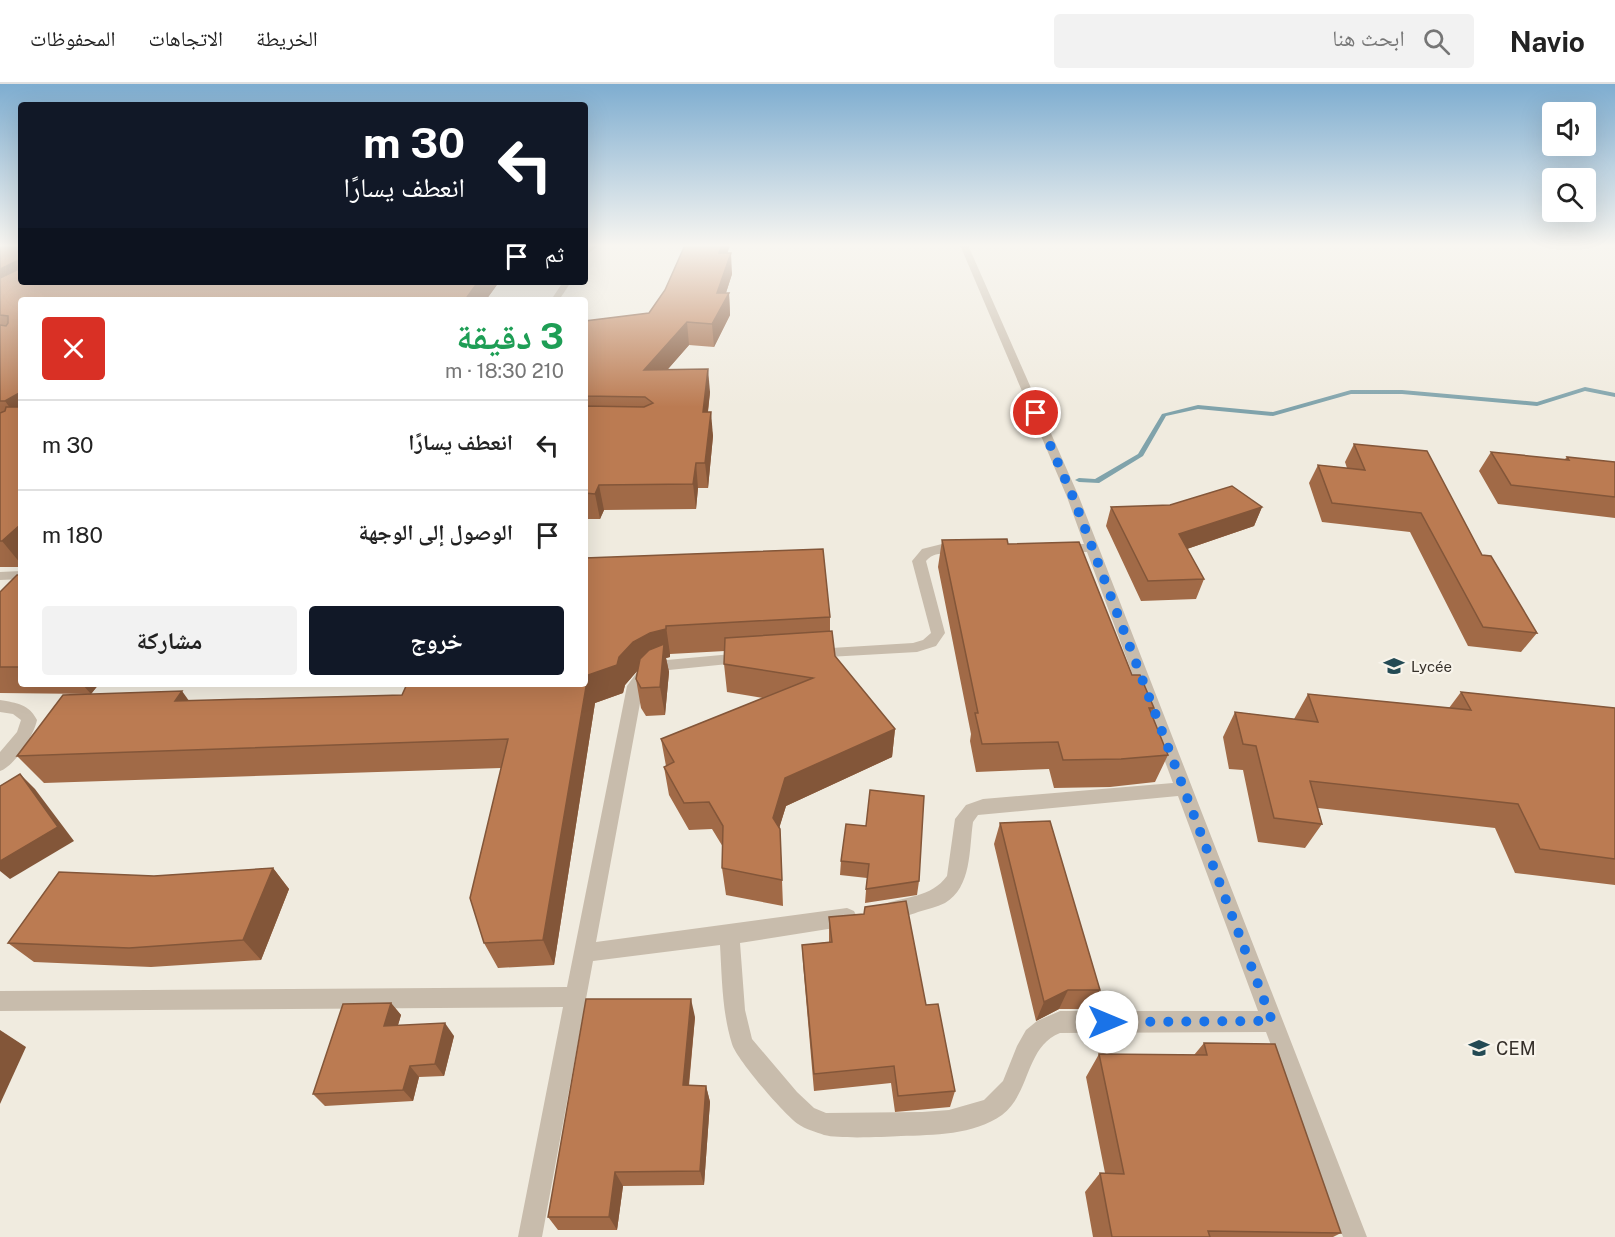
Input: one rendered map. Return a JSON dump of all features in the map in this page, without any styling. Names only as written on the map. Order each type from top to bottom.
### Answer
[{"type":"street","points":[[987,299],[1073,497],[1354,1237]]},
{"type":"street","points":[[797,655],[926,646],[934,640],[938,633],[919,561],[923,553],[930,549],[981,548]]},
{"type":"street","points":[[1048,548],[1092,548]]},
{"type":"street","points":[[0,576],[18,575]]},
{"type":"street","points":[[530,1237],[635,686],[639,679],[656,666],[693,661],[762,657]]},
{"type":"street","points":[[0,706],[16,706],[25,710],[29,717],[29,725],[0,764]]},
{"type":"street","points":[[583,953],[729,935],[909,907],[938,897],[956,878],[964,819],[972,810],[983,806],[1184,789]]},
{"type":"street","points":[[729,935],[735,1010],[742,1044],[789,1100],[807,1117],[826,1124],[953,1122],[988,1112],[1006,1096],[1030,1045],[1039,1032],[1060,1022],[1272,1021]]},
{"type":"street","points":[[0,1000],[575,998]]},
{"type":"building","points":[[0,299],[18,299],[18,394],[5,401],[0,401],[0,325],[6,326],[8,316],[0,315]]},
{"type":"building","points":[[659,299],[726,299],[712,324],[687,322],[644,370],[708,369],[703,412],[711,412],[705,463],[696,463],[693,484],[599,485],[595,494],[588,493],[588,406],[644,407],[653,403],[645,397],[588,396],[588,321],[649,313]]},
{"type":"building","points":[[6,407],[18,407],[18,527],[0,541],[0,413],[5,411]]},
{"type":"building","points":[[1354,444],[1427,451],[1482,555],[1491,556],[1537,633],[1483,627],[1421,513],[1332,503],[1318,465],[1365,470]]},
{"type":"building","points":[[1491,452],[1615,462],[1615,497],[1511,485]]},
{"type":"building","points":[[1232,486],[1262,507],[1179,534],[1204,579],[1148,581],[1111,507],[1170,505]]},
{"type":"building","points":[[1007,539],[1008,544],[1079,542],[1132,675],[1140,675],[1154,708],[1149,708],[1168,755],[1063,760],[1058,742],[982,744],[975,713],[978,713],[942,540]]},
{"type":"building","points":[[823,549],[830,617],[666,626],[666,629],[650,633],[633,642],[619,657],[617,665],[588,675],[588,558]]},
{"type":"building","points":[[18,575],[18,667],[0,667],[0,592]]},
{"type":"building","points":[[832,631],[835,656],[895,729],[785,778],[773,818],[780,829],[782,880],[722,868],[723,826],[709,802],[684,803],[664,767],[674,762],[661,739],[813,678],[724,664],[725,638]]},
{"type":"building","points":[[664,644],[660,687],[641,688],[636,679],[640,659],[649,650]]},
{"type":"building","points":[[406,687],[586,687],[543,940],[484,943],[470,898],[508,739],[17,756],[63,695],[182,691],[175,701],[402,695]]},
{"type":"building","points":[[1461,692],[1615,708],[1615,859],[1540,849],[1518,804],[1310,781],[1322,824],[1274,818],[1256,746],[1243,744],[1235,712],[1318,722],[1308,694],[1471,710]]},
{"type":"building","points":[[20,774],[58,827],[0,861],[0,786]]},
{"type":"building","points":[[870,790],[924,796],[919,881],[866,889],[869,864],[841,861],[846,824],[866,826]]},
{"type":"building","points":[[1050,821],[1100,990],[1068,990],[1044,1002],[1000,823]]},
{"type":"building","points":[[273,868],[243,940],[129,948],[8,943],[59,872],[154,876]]},
{"type":"building","points":[[906,901],[926,1005],[938,1004],[955,1091],[898,1096],[894,1066],[814,1074],[802,945],[832,942],[829,917],[864,914],[865,907]]},
{"type":"building","points":[[586,999],[691,999],[683,1085],[706,1086],[700,1171],[615,1172],[609,1217],[548,1217]]},
{"type":"building","points":[[391,1003],[384,1026],[445,1023],[435,1064],[410,1066],[403,1090],[313,1094],[343,1004]]},
{"type":"building","points":[[1204,1043],[1275,1044],[1341,1233],[1208,1231],[1210,1237],[1112,1237],[1100,1173],[1124,1174],[1099,1054],[1207,1055]]},
{"type":"waterway","points":[[1079,480],[1096,481],[1141,455],[1164,415],[1198,407],[1273,414],[1351,392],[1402,392],[1537,404],[1585,389],[1615,395]]},
{"type":"place","name":"Lycée","points":[[1394,666]]},
{"type":"place","name":"CEM","points":[[1479,1048]]},
{"type":"route","points":[[1036,413],[1073,497],[1272,1021],[1107,1022]]}]
